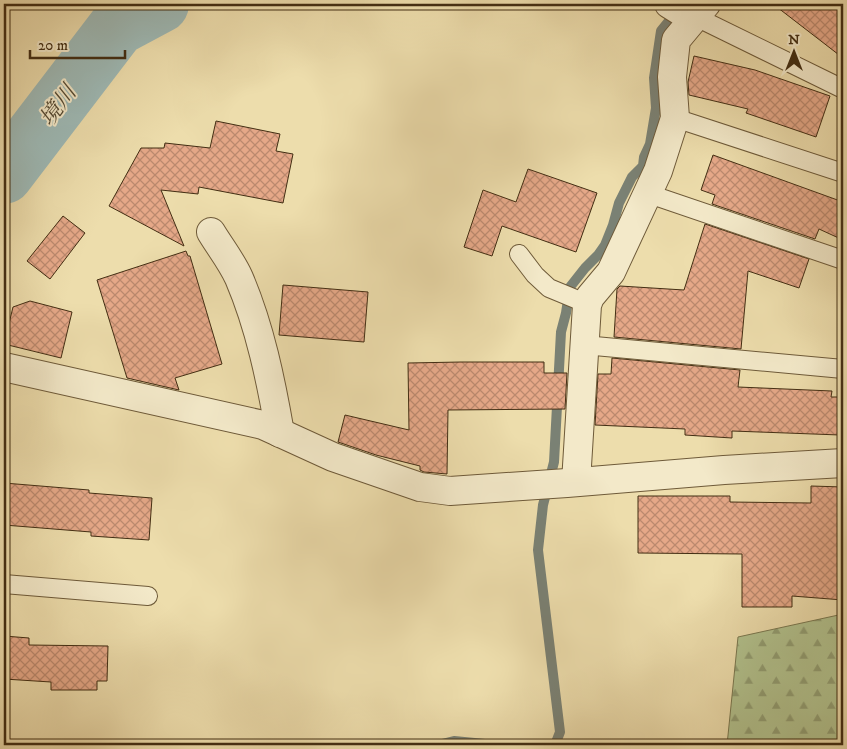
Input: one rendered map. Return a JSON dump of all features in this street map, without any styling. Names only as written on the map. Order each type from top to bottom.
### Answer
[{"type":"street","points":[[572,483],[587,305],[584,299],[611,272],[649,194],[658,171],[675,118],[672,77],[676,40],[689,10]]},
{"type":"street","points":[[211,232],[238,276],[255,322],[280,433]]},
{"type":"street","points":[[4,367],[263,425],[332,456],[420,487],[450,491],[843,463]]},
{"type":"lane","points":[[689,10],[843,90]]},
{"type":"lane","points":[[675,118],[843,173]]},
{"type":"lane","points":[[649,194],[843,260]]},
{"type":"lane","points":[[519,254],[535,275],[549,288],[584,299]]},
{"type":"lane","points":[[584,345],[843,369]]},
{"type":"lane","points":[[4,584],[148,596]]},
{"type":"green space","points":[[843,614],[843,745],[727,745],[738,637]]},
{"type":"building","points":[[773,4],[843,4],[843,58]]},
{"type":"building","points":[[694,56],[755,70],[830,96],[816,137],[746,113],[748,109],[689,95],[688,82]]},
{"type":"building","points":[[216,121],[280,134],[276,151],[293,154],[283,203],[199,187],[198,194],[161,190],[184,246],[109,206],[141,148],[164,148],[165,143],[210,148]]},
{"type":"building","points":[[713,155],[843,202],[843,240],[819,229],[815,239],[712,204],[715,195],[701,190]]},
{"type":"building","points":[[528,169],[597,193],[576,252],[502,226],[492,256],[464,247],[483,190],[516,202]]},
{"type":"building","points":[[63,216],[85,233],[50,279],[27,261]]},
{"type":"building","points":[[705,224],[809,259],[799,288],[748,271],[741,349],[614,337],[617,289],[620,286],[684,290]]},
{"type":"building","points":[[186,251],[188,256],[190,256],[222,364],[175,378],[179,390],[127,378],[97,280]]},
{"type":"building","points":[[283,285],[368,292],[364,342],[279,335]]},
{"type":"building","points":[[30,301],[72,312],[61,358],[4,344],[13,307]]},
{"type":"building","points":[[612,358],[740,370],[738,387],[832,391],[831,397],[842,397],[840,435],[732,431],[732,438],[685,435],[685,429],[595,425],[598,374],[611,374]]},
{"type":"building","points":[[544,362],[544,373],[567,373],[565,409],[448,410],[447,474],[424,472],[420,470],[420,466],[376,455],[338,442],[345,415],[409,430],[408,363]]},
{"type":"building","points":[[4,483],[89,490],[89,493],[152,498],[149,540],[91,536],[91,532],[4,525]]},
{"type":"building","points":[[811,486],[843,487],[843,600],[792,596],[792,607],[742,607],[742,554],[638,553],[638,496],[730,496],[730,502],[811,503]]},
{"type":"building","points":[[4,636],[29,638],[29,645],[108,646],[107,681],[97,681],[97,690],[51,690],[51,682],[4,679]]},
{"type":"waterway","name":"境川","points":[[4,175],[117,27],[160,4]]},
{"type":"waterway","points":[[555,745],[560,732],[538,550],[543,505],[554,462],[561,332],[570,287],[605,245],[619,203],[632,177],[643,166],[644,157],[650,144],[656,108],[654,78],[661,31],[678,10]]},
{"type":"waterway","points":[[438,745],[454,741],[495,745]]}]
